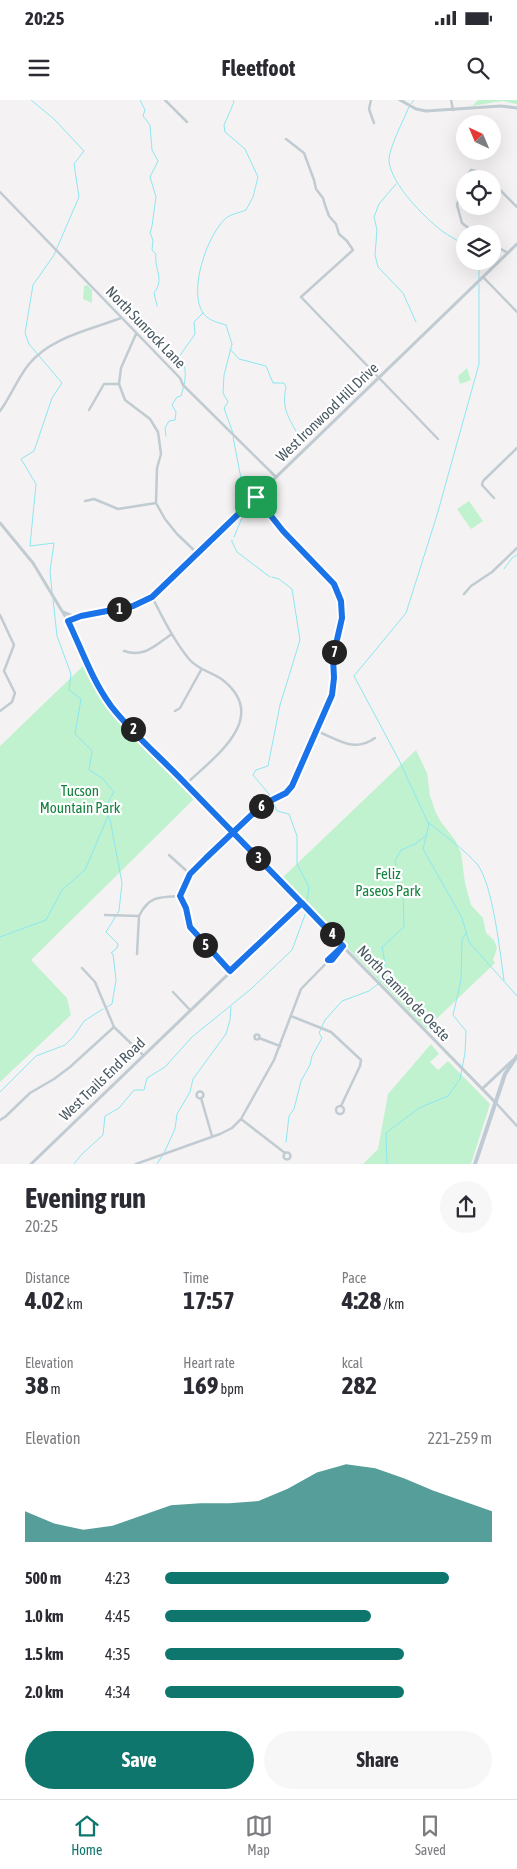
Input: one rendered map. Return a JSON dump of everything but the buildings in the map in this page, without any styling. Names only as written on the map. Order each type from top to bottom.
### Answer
[{"type":"main road","points":[[475,1164],[505,1074],[517,1056]]},
{"type":"street","points":[[164,100],[187,122]]},
{"type":"street","points":[[371,100],[369,110],[374,123]]},
{"type":"street","points":[[400,100],[416,109],[426,111],[501,106],[517,108]]},
{"type":"street","points":[[451,100],[453,110]]},
{"type":"street","points":[[286,139],[304,153],[316,189],[323,198],[339,234],[353,250],[301,297],[438,439]]},
{"type":"street","points":[[501,191],[517,207]]},
{"type":"street","name":"North Sunrock Lane","points":[[0,192],[180,378],[183,384],[276,477]]},
{"type":"street","name":"West Ironwood Hill Drive","points":[[68,621],[78,617],[133,606],[152,597],[517,244]]},
{"type":"street","points":[[501,248],[508,252]]},
{"type":"street","points":[[483,277],[517,312]]},
{"type":"street","points":[[0,411],[9,400],[21,375],[38,355],[66,337],[121,318]]},
{"type":"street","points":[[136,334],[121,368],[119,384],[125,400],[150,419],[158,432],[161,454],[157,468],[156,503],[165,519],[177,534],[197,553]]},
{"type":"street","points":[[89,410],[104,384],[119,384]]},
{"type":"street","points":[[494,498],[482,485],[483,481],[517,448]]},
{"type":"street","points":[[180,896],[190,874],[262,805],[286,793],[292,786],[332,695],[334,678],[333,657],[342,618],[341,601],[334,584],[283,531],[256,497]]},
{"type":"street","points":[[85,501],[94,499],[118,509],[156,503]]},
{"type":"street","name":"North Camino de Oeste","points":[[0,523],[29,557],[68,621],[94,678],[112,706],[232,833],[517,1126]]},
{"type":"street","points":[[464,594],[471,586],[492,572],[517,548]]},
{"type":"street","points":[[152,597],[189,660],[201,670],[224,680],[237,695],[241,713],[239,726],[232,741],[186,784]]},
{"type":"street","points":[[62,611],[73,617],[78,617]]},
{"type":"street","points":[[0,615],[14,641],[13,651],[4,671],[15,693],[12,702],[0,711]]},
{"type":"street","points":[[124,651],[134,654],[144,653],[172,634]]},
{"type":"street","points":[[176,712],[201,670]]},
{"type":"street","points":[[317,731],[354,746],[366,744],[376,738]]},
{"type":"street","points":[[169,855],[190,874]]},
{"type":"street","points":[[137,954],[139,916],[143,907],[157,897],[180,896]]},
{"type":"street","points":[[180,896],[186,908],[190,927],[230,971]]},
{"type":"street","name":"West Trails End Road","points":[[32,1164],[142,1055],[302,903]]},
{"type":"street","points":[[105,914],[139,916]]},
{"type":"street","points":[[136,1164],[232,1128],[241,1119],[274,1060],[301,988],[343,946]]},
{"type":"street","points":[[82,968],[95,982],[114,1026],[142,1055]]},
{"type":"street","points":[[173,992],[190,1010]]},
{"type":"street","points":[[291,1016],[331,1032],[363,1062],[341,1106]]},
{"type":"street","points":[[0,1120],[30,1092],[54,1079],[70,1067],[114,1026]]},
{"type":"street","points":[[260,1038],[280,1046]]},
{"type":"street","points":[[482,1090],[513,1060]]},
{"type":"street","points":[[200,1098],[212,1136]]},
{"type":"street","points":[[241,1119],[285,1153]]},
{"type":"green space","points":[[478,100],[517,100],[517,104],[502,101],[472,106]]},
{"type":"green space","points":[[87,285],[92,290],[92,303],[83,299],[84,286]]},
{"type":"green space","points":[[467,368],[471,380],[460,384],[458,376]]},
{"type":"green space","points":[[469,501],[483,521],[471,529],[457,509]]},
{"type":"green space","name":"Tucson Mountain Park","points":[[83,666],[119,721],[194,799],[31,960],[67,998],[71,1015],[0,1082],[0,746]]},
{"type":"green space","name":"Feliz Paseos Park","points":[[416,750],[427,773],[430,796],[436,813],[455,840],[461,853],[465,883],[471,905],[483,918],[486,933],[494,940],[497,948],[493,960],[495,963],[426,1029],[281,879]]},
{"type":"green space","points":[[431,1044],[439,1054],[430,1062],[438,1070],[448,1061],[490,1104],[471,1164],[363,1164],[378,1149],[388,1094]]},
{"type":"waterway","points":[[31,100],[54,119],[84,151],[74,164],[79,197],[54,255],[33,285],[25,333],[29,344],[62,383],[52,398],[34,451],[21,459],[36,484],[30,546],[54,543],[50,571],[52,592]]},
{"type":"waterway","points":[[140,100],[145,110],[143,116],[150,125],[152,150],[158,161],[150,177],[156,197],[150,233],[153,240],[152,250],[156,254],[159,278],[159,283],[154,293],[157,306]]},
{"type":"waterway","points":[[233,100],[234,102],[224,125],[225,132],[245,149],[258,177],[253,197],[246,210],[227,217],[218,227],[212,238],[202,264],[198,291],[199,303],[203,313],[211,320],[226,325],[232,344],[224,375],[223,393],[228,402],[224,408],[233,433]]},
{"type":"waterway","points":[[411,104],[414,100]]},
{"type":"waterway","points":[[409,107],[389,156],[391,170],[402,190],[418,209],[442,231],[456,240]]},
{"type":"waterway","points":[[396,184],[379,204],[374,217],[377,230],[375,255],[378,267],[403,293],[416,322]]},
{"type":"waterway","points":[[479,270],[479,280]]},
{"type":"waterway","points":[[479,284],[479,364],[437,515],[406,613],[354,676],[399,760],[429,825],[423,849],[462,918],[469,942],[517,996]]},
{"type":"waterway","points":[[166,436],[165,428],[169,421],[175,420],[176,412],[172,405],[177,397],[181,396],[185,380],[184,366],[179,357],[195,334],[194,322],[203,313]]},
{"type":"waterway","points":[[230,349],[239,359],[266,366],[273,383],[284,383],[286,387],[286,411],[302,445]]},
{"type":"waterway","points":[[233,437],[245,499],[245,511],[234,537]]},
{"type":"waterway","points":[[232,540],[237,552],[270,577]]},
{"type":"waterway","points":[[504,569],[512,558],[517,555]]},
{"type":"waterway","points":[[74,1164],[103,1135],[105,1116],[119,1108],[134,1090],[144,1090],[147,1078],[165,1067],[192,1037],[251,989],[292,950],[305,915],[309,887],[297,864],[297,836],[289,814],[277,811],[269,794],[253,775],[256,770],[268,766],[280,705],[300,640],[292,589],[279,579],[272,577]]},
{"type":"waterway","points":[[53,599],[57,636],[71,674],[69,690],[81,699],[75,734],[92,751],[89,770],[102,778],[114,792],[106,806],[122,883],[119,911],[106,932],[118,944],[117,948],[111,953],[113,954],[116,980],[112,1004],[107,1007]]},
{"type":"waterway","points":[[0,937],[46,920],[62,890],[85,870],[108,816]]},
{"type":"waterway","points":[[427,821],[460,847],[477,864],[483,874],[492,902],[504,980]]},
{"type":"waterway","points":[[286,1142],[289,1116],[294,1109],[301,1081],[322,1038],[319,1033],[325,1020],[342,1001],[369,991],[383,980],[385,963],[382,947],[404,927],[403,891],[398,881],[395,861],[401,850],[415,844],[427,835]]},
{"type":"waterway","points":[[387,1164],[386,1133],[419,1108],[448,1096],[460,1079],[465,1053],[466,1031],[453,1015],[461,980],[462,940],[466,933]]},
{"type":"waterway","points":[[164,1153],[175,1129],[177,1114],[190,1092],[193,1079],[226,1034],[231,1007]]},
{"type":"waterway","points":[[0,1092],[36,1056],[65,1045],[84,1021],[103,1009]]},
{"type":"waterway","points":[[157,1164],[162,1156]]},
{"type":"route","points":[[256,497],[152,597],[133,606],[81,616],[68,621],[94,678],[120,716],[232,833],[302,903],[343,946],[328,960],[332,960],[343,946],[302,903],[230,971],[190,927],[186,908],[180,896],[190,874],[206,858],[232,833],[262,805],[286,793],[292,786],[332,695],[334,678],[333,657],[342,618],[341,601],[334,584],[283,531],[256,497]]}]
